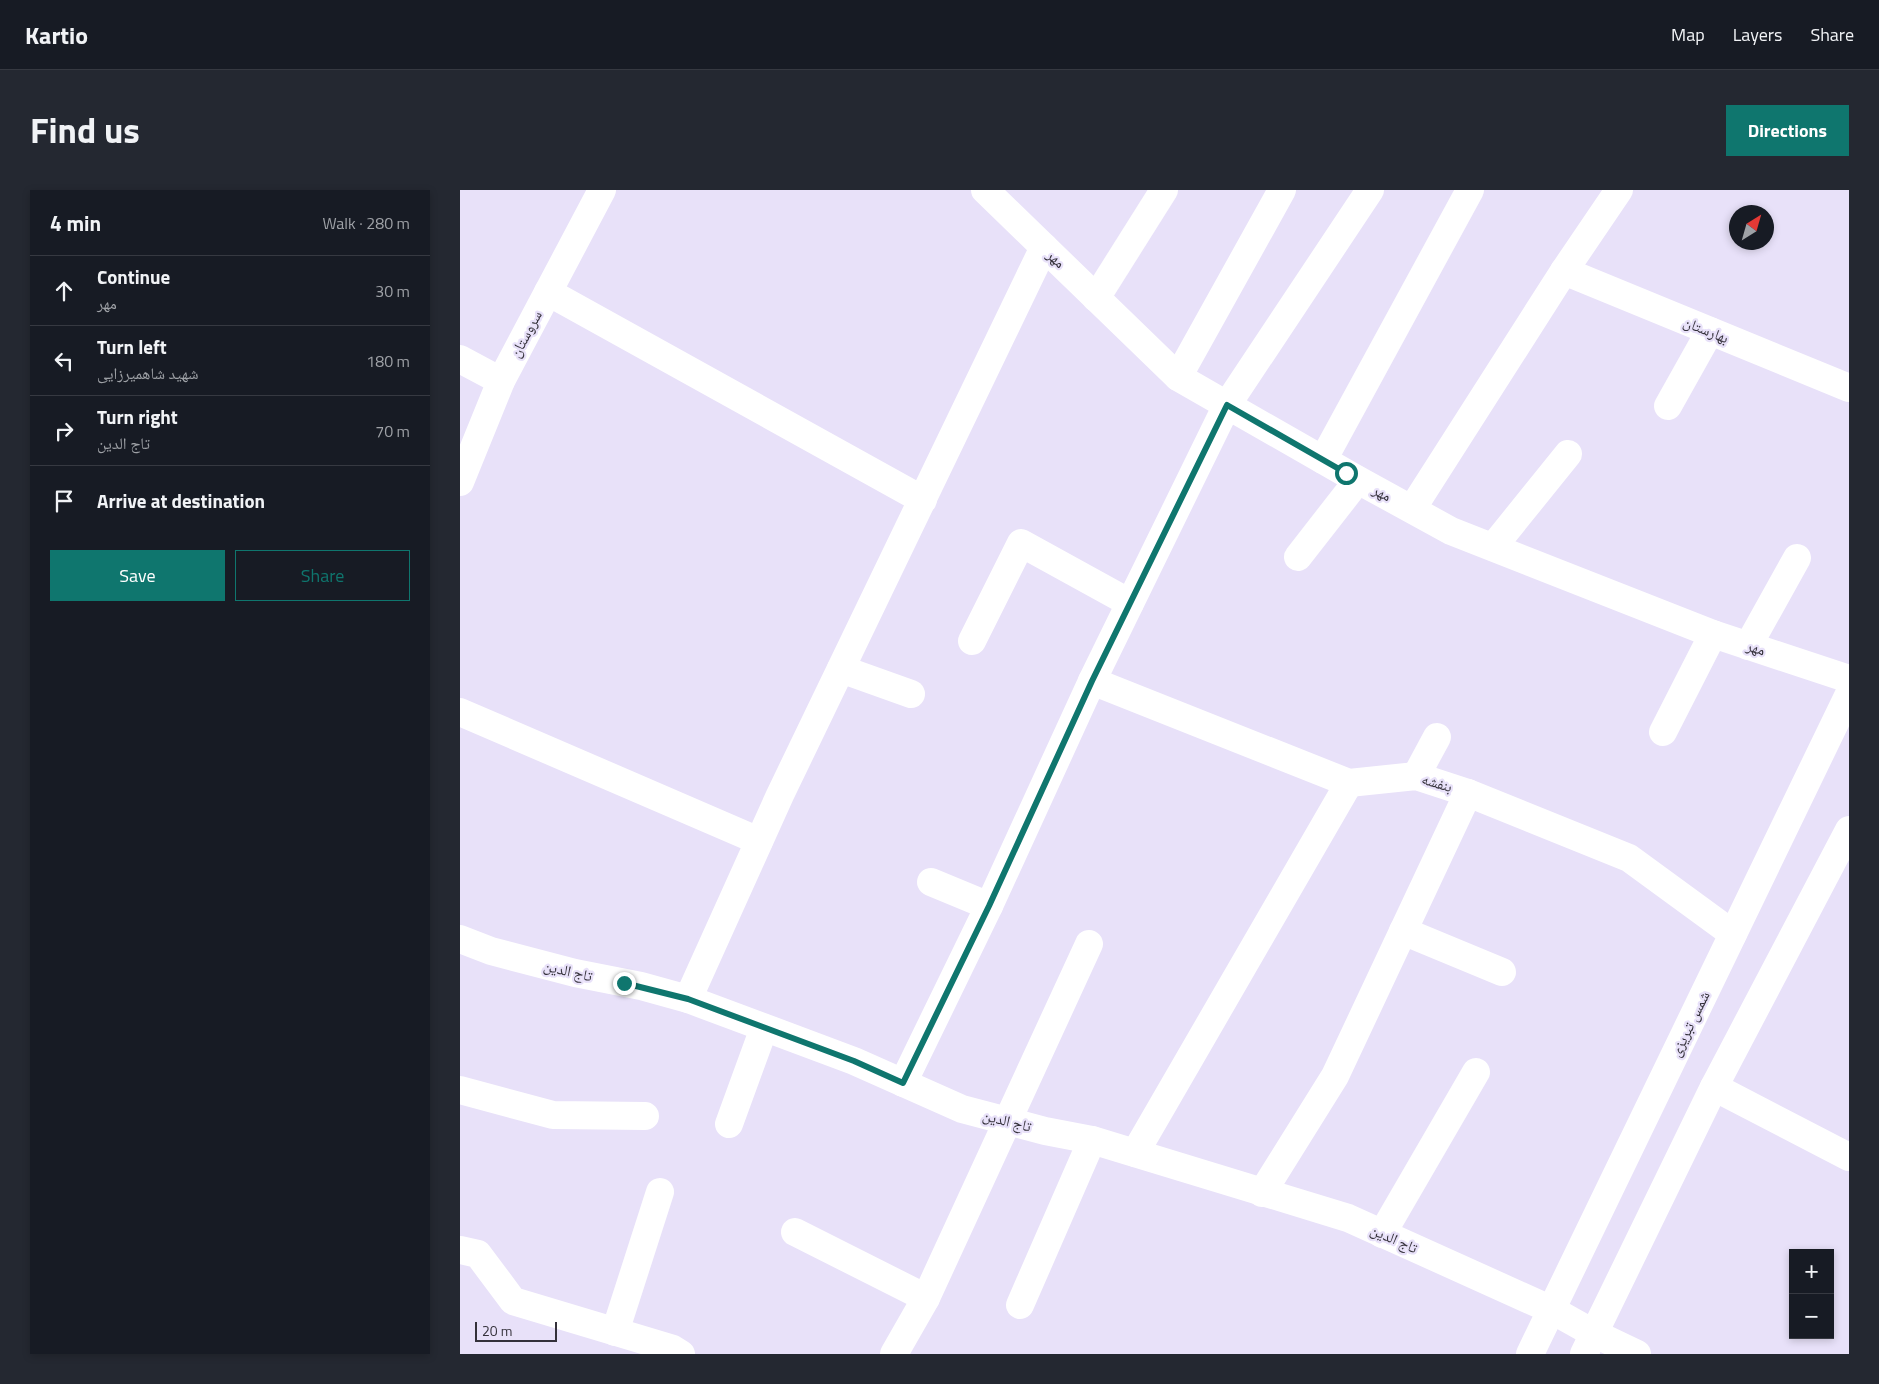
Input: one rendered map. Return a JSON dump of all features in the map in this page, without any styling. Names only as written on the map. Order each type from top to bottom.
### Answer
[{"type":"street","name":"سروستان","points":[[460,482],[501,381],[602,190]]},
{"type":"street","name":"مهر","points":[[985,190],[1178,377],[1358,480],[1451,530],[1713,634],[1849,679]]},
{"type":"street","points":[[1096,298],[1164,190]]},
{"type":"street","points":[[1178,377],[1282,190]]},
{"type":"street","points":[[903,1083],[989,906],[1092,681],[1227,405],[1370,190]]},
{"type":"street","points":[[1323,460],[1470,190]]},
{"type":"street","points":[[1412,509],[1564,270],[1619,190]]},
{"type":"street","points":[[688,999],[759,841],[1044,247]]},
{"type":"street","name":"بهارستان","points":[[1564,270],[1849,388]]},
{"type":"street","points":[[548,292],[922,500]]},
{"type":"street","points":[[1668,406],[1710,331]]},
{"type":"street","points":[[460,359],[501,381]]},
{"type":"street","points":[[1493,547],[1568,454]]},
{"type":"street","points":[[1298,556],[1358,480]]},
{"type":"street","points":[[972,641],[1021,543],[1130,603]]},
{"type":"street","points":[[1748,646],[1797,558]]},
{"type":"street","points":[[1663,732],[1713,634]]},
{"type":"street","points":[[841,669],[911,694]]},
{"type":"street","name":"بنفشه","points":[[1092,681],[1349,783],[1416,776],[1468,793],[1629,858],[1733,934]]},
{"type":"street","name":"شمس تبریزی","points":[[1530,1354],[1849,694]]},
{"type":"street","points":[[460,712],[759,841]]},
{"type":"street","points":[[1416,776],[1438,737]]},
{"type":"street","points":[[1135,1153],[1349,783]]},
{"type":"street","points":[[1262,1193],[1335,1076],[1468,793]]},
{"type":"street","points":[[1589,1344],[1714,1087],[1849,830]]},
{"type":"street","points":[[931,882],[989,906]]},
{"type":"street","points":[[1403,930],[1502,972]]},
{"type":"street","name":"تاج الدین","points":[[460,939],[491,950],[574,973],[641,986],[688,999],[854,1061],[962,1109],[1092,1140],[1348,1218],[1552,1310],[1589,1344],[1637,1354]]},
{"type":"street","points":[[894,1354],[926,1298],[1089,944]]},
{"type":"street","points":[[729,1124],[764,1028]]},
{"type":"street","points":[[1382,1234],[1476,1072]]},
{"type":"street","points":[[1714,1087],[1849,1157]]},
{"type":"street","points":[[460,1090],[553,1115],[645,1116]]},
{"type":"street","points":[[1020,1305],[1092,1140]]},
{"type":"street","points":[[615,1332],[660,1192]]},
{"type":"street","points":[[795,1232],[926,1298]]},
{"type":"street","points":[[460,1250],[478,1254],[513,1301],[672,1349],[681,1354]]},
{"type":"route","points":[[624,983],[688,999],[854,1061],[903,1083],[989,906],[1092,681],[1227,405],[1346,473]]}]
